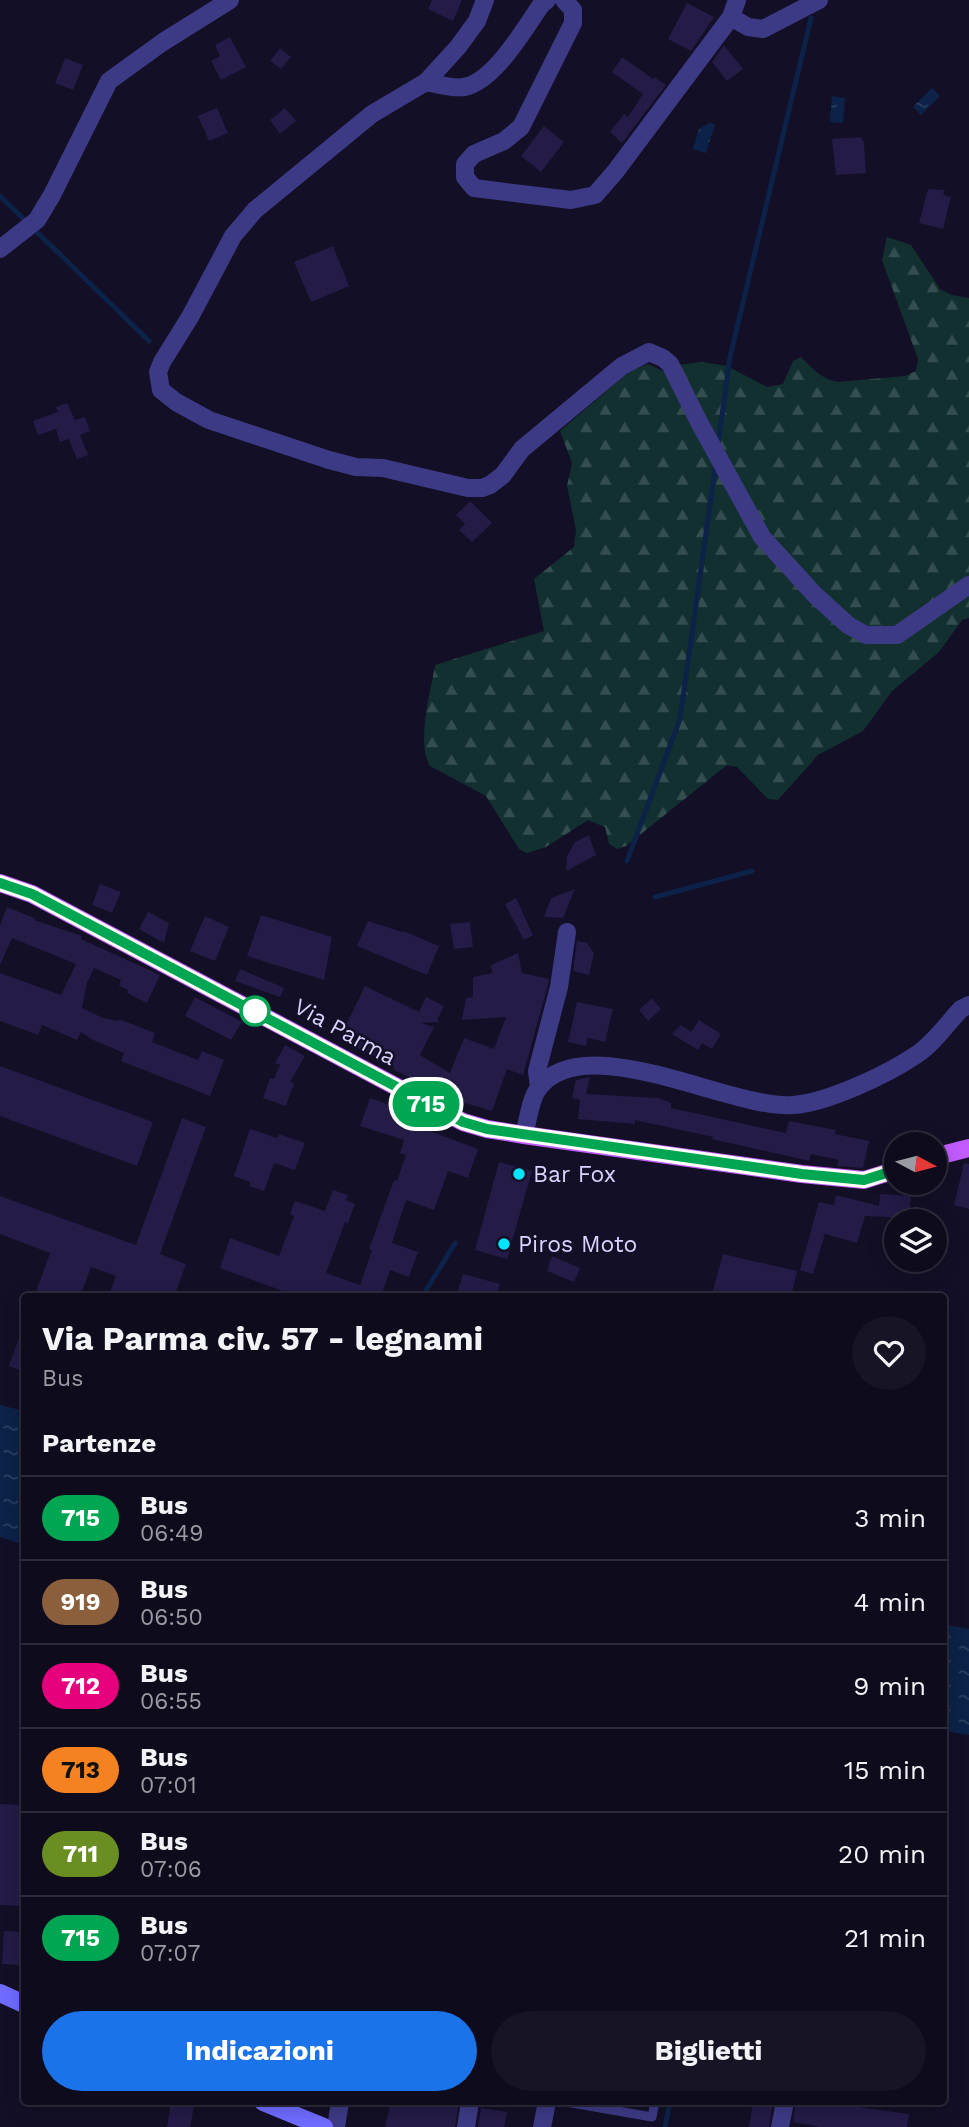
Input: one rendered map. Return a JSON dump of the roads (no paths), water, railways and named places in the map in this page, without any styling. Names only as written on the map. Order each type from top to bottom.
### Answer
[{"type":"main road","name":"Via Parma","points":[[0,883],[43,900],[463,1122],[524,1135],[802,1174],[864,1180],[884,1174]]},
{"type":"main road","points":[[947,1154],[969,1148]]},
{"type":"main road","points":[[0,1993],[21,2003]]},
{"type":"main road","points":[[284,2106],[324,2127]]},
{"type":"street","points":[[0,249],[37,220],[109,81],[163,42],[230,0]]},
{"type":"street","points":[[485,0],[477,21],[426,82],[372,114],[255,210],[233,236],[190,317],[162,362],[158,372],[161,390],[176,402],[209,420],[329,460],[356,467],[383,468],[468,488],[482,488],[503,475],[522,449],[622,366],[649,352],[670,364],[762,537],[815,595],[848,625],[866,635],[897,635],[969,585]]},
{"type":"street","points":[[426,82],[467,87],[484,76],[507,56],[547,0]]},
{"type":"street","points":[[564,0],[573,10],[573,23],[521,127],[504,141],[474,154],[465,164],[465,177],[474,188],[571,200],[595,195],[615,172],[734,8],[748,27],[763,29],[819,0]]},
{"type":"street","points":[[524,1135],[539,1088],[537,1071],[559,987],[567,932]]},
{"type":"street","points":[[539,1088],[550,1077],[575,1068],[595,1065],[623,1067],[716,1091],[793,1105],[818,1100],[890,1070],[918,1054],[961,1009],[969,1005]]},
{"type":"street","points":[[336,2127],[340,2105]]},
{"type":"street","points":[[466,2127],[470,2105]]},
{"type":"street","points":[[542,2127],[546,2105]]},
{"type":"street","points":[[780,2127],[784,2105]]},
{"type":"lane","points":[[585,2105],[652,2117],[654,2105]]},
{"type":"water","points":[[932,88],[940,96],[921,115],[913,107]]},
{"type":"water","points":[[832,96],[845,98],[843,123],[830,122]]},
{"type":"water","points":[[709,123],[715,124],[706,153],[693,149],[699,129]]},
{"type":"water","points":[[0,1405],[21,1410],[21,1544],[0,1537]]},
{"type":"water","points":[[947,1625],[969,1629],[969,1735],[947,1732]]},
{"type":"waterway","points":[[718,445],[730,357],[811,18]]},
{"type":"waterway","points":[[0,196],[149,341]]},
{"type":"waterway","points":[[627,861],[680,719],[716,462]]},
{"type":"waterway","points":[[655,897],[752,871]]},
{"type":"waterway","points":[[424,1293],[455,1243]]},
{"type":"waterway","points":[[665,2127],[669,2105]]},
{"type":"place","name":"Bar Fox","points":[[519,1174]]},
{"type":"place","name":"Piros Moto","points":[[504,1244]]}]
